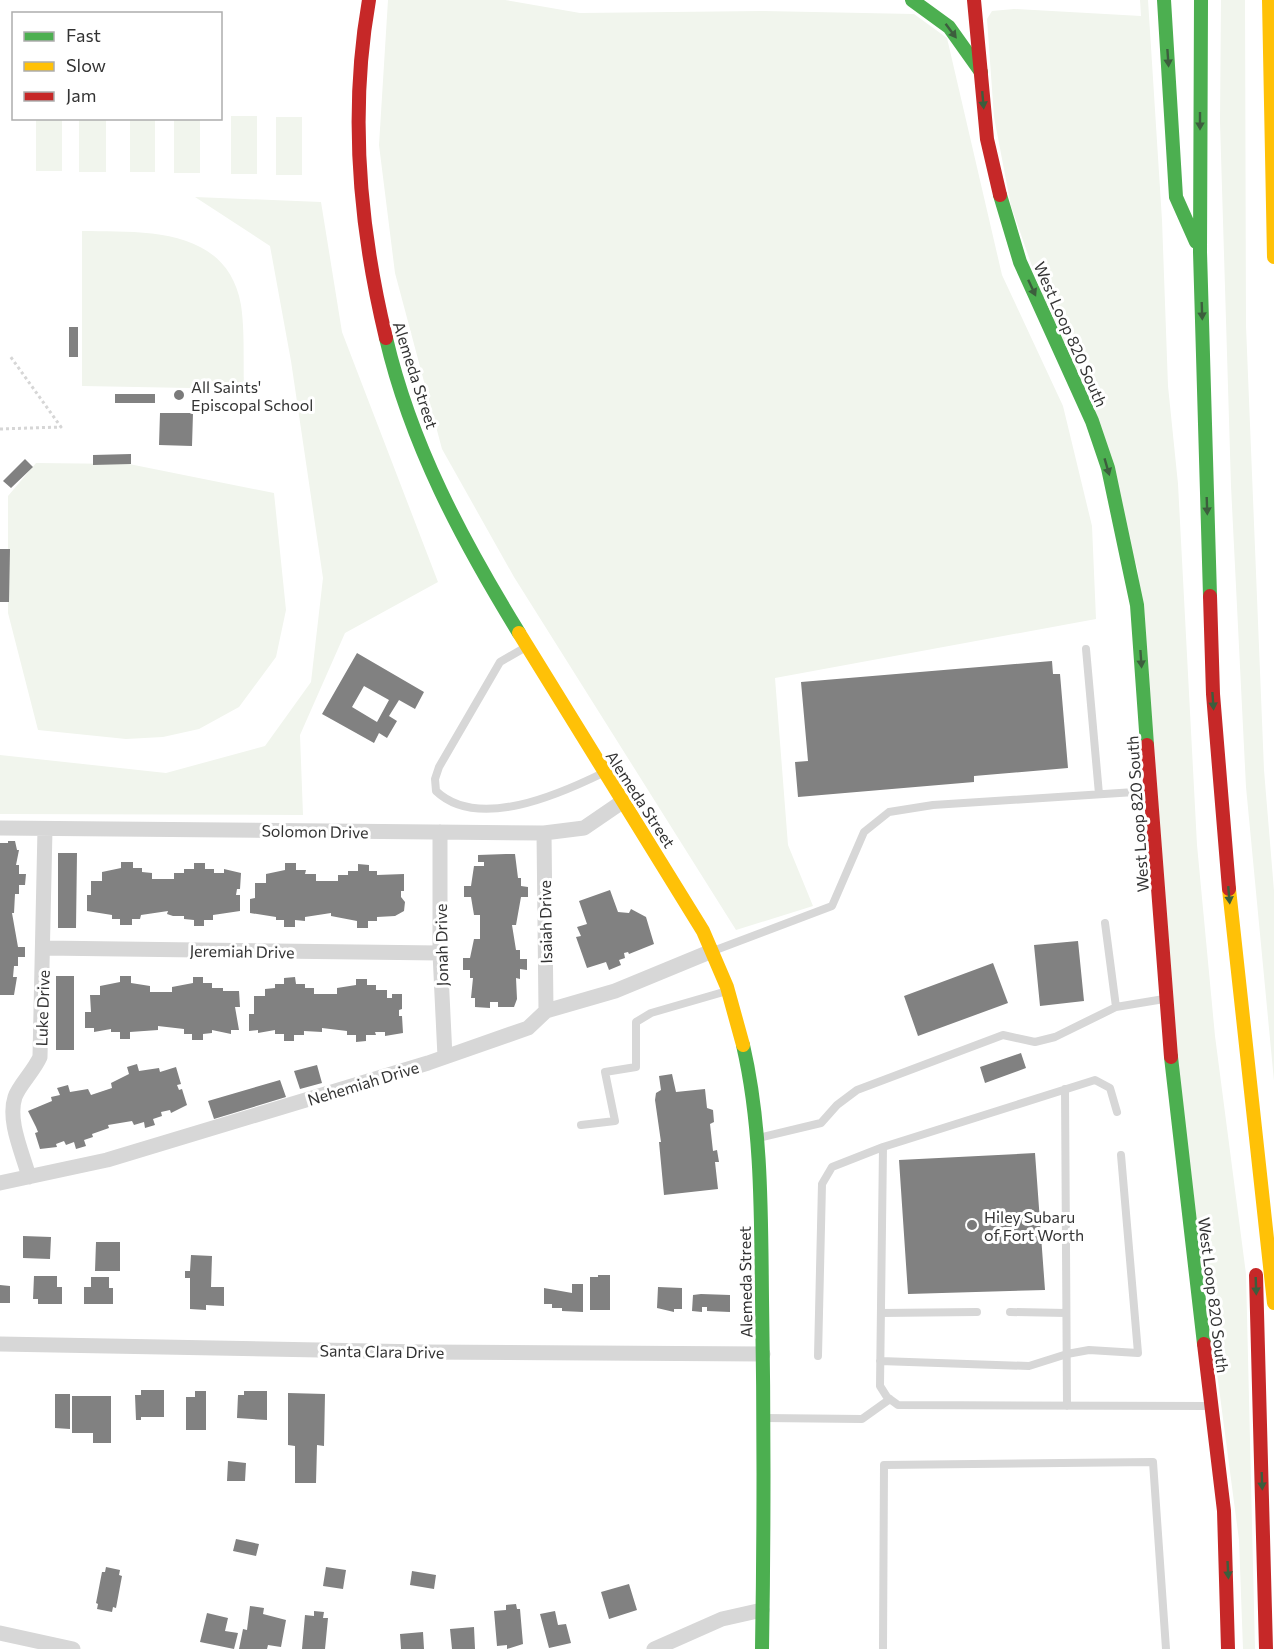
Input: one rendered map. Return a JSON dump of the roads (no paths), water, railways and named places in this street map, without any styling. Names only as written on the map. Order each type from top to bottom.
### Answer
[{"type":"main road","name":"Alemeda Street","points":[[369,0],[359,68],[359,143],[364,223],[382,327],[402,396],[448,511],[604,773],[665,865],[712,951],[743,1033],[758,1138],[764,1354],[762,1649]]},
{"type":"main road","points":[[912,0],[938,16],[949,27],[981,72]]},
{"type":"main road","name":"West Loop 820 South","points":[[974,0],[987,139],[1008,227],[1020,262],[1092,421],[1108,468],[1125,539],[1137,605],[1174,1103],[1224,1511],[1228,1580],[1228,1649]]},
{"type":"main road","points":[[1164,0],[1176,197],[1200,252]]},
{"type":"main road","points":[[1201,0],[1200,252],[1213,693],[1234,954],[1274,1303]]},
{"type":"main road","points":[[1269,0],[1274,257]]},
{"type":"main road","points":[[1271,163],[1274,143]]},
{"type":"main road","points":[[1251,1102],[1266,1649]]},
{"type":"street","name":"Solomon Drive","points":[[0,828],[544,833],[584,828],[622,802]]},
{"type":"street","name":"Luke Drive","points":[[29,1177],[15,1124],[14,1106],[20,1088],[33,1073],[40,1057],[45,828]]},
{"type":"street","name":"Jonah Drive","points":[[440,832],[440,953],[446,1057]]},
{"type":"street","name":"Isaiah Drive","points":[[544,833],[546,1011]]},
{"type":"street","name":"Jeremiah Drive","points":[[44,948],[440,953]]},
{"type":"street","name":"Nehemiah Drive","points":[[0,1183],[107,1160],[446,1057],[528,1028],[546,1011],[615,991],[712,951]]},
{"type":"street","name":"Santa Clara Drive","points":[[0,1344],[412,1352],[764,1354]]},
{"type":"street","points":[[654,1649],[722,1618],[762,1610]]},
{"type":"street","points":[[0,1633],[73,1649]]},
{"type":"lane","points":[[527,646],[500,662],[439,767],[435,779],[436,791],[454,804],[475,808],[504,806],[559,795],[604,773]]},
{"type":"lane","points":[[1086,649],[1100,794]]},
{"type":"lane","points":[[712,951],[832,906],[864,832],[890,812],[933,805],[1151,791]]},
{"type":"lane","points":[[1105,923],[1116,1007]]},
{"type":"lane","points":[[580,1125],[615,1121],[605,1072],[636,1067],[636,1022],[651,1013],[728,990]]},
{"type":"lane","points":[[758,1138],[821,1123],[837,1105],[857,1090],[1003,1035],[1035,1042],[1045,1040],[1116,1007],[1167,998]]},
{"type":"lane","points":[[818,1356],[822,1184],[832,1167],[883,1147],[1095,1080],[1110,1088],[1117,1112]]},
{"type":"lane","points":[[1065,1089],[1066,1406]]},
{"type":"lane","points":[[883,1147],[880,1386],[890,1399],[898,1405],[1212,1406]]},
{"type":"lane","points":[[880,1361],[1029,1366],[1067,1354],[1089,1350],[1138,1353],[1121,1155]]},
{"type":"lane","points":[[881,1313],[977,1312]]},
{"type":"lane","points":[[1010,1312],[1066,1313]]},
{"type":"lane","points":[[763,1418],[861,1419],[890,1399]]},
{"type":"lane","points":[[883,1649],[884,1465],[1153,1462],[1166,1649]]},
{"type":"place","name":"All Saints' Episcopal School","points":[[179,395]]},
{"type":"place","name":"Hiley Subaru of Fort Worth","points":[[972,1225]]}]
